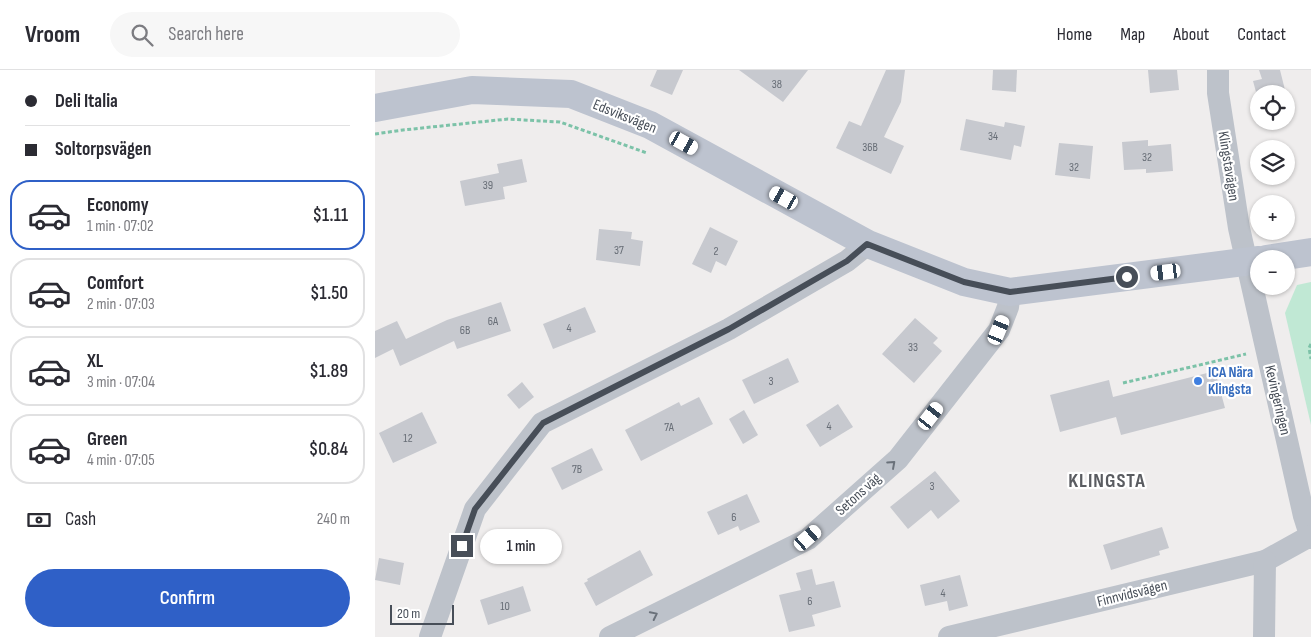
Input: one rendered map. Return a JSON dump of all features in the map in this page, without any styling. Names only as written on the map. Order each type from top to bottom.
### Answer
[{"type":"street","name":"Klingstavägen","points":[[1219,70],[1218,93],[1239,228],[1251,250]]},
{"type":"street","name":"Edsviksvägen","points":[[375,108],[473,90],[571,94],[650,125],[867,244],[964,282],[1010,292],[1250,261]]},
{"type":"street","points":[[430,637],[475,509],[543,423],[729,329],[847,261],[867,244]]},
{"type":"street","name":"Edsviksvägen","points":[[1295,254],[1311,252]]},
{"type":"street","name":"Setons väg","points":[[610,637],[808,538],[898,459],[999,330],[1008,307],[1010,292]]},
{"type":"street","name":"Kevingeringen","points":[[1261,295],[1267,349],[1304,516],[1311,537]]},
{"type":"street","name":"Finnvidsvägen","points":[[949,637],[1265,561],[1311,537]]},
{"type":"street","points":[[1264,637],[1265,561]]},
{"type":"path","points":[[375,134],[508,118],[559,122],[650,154]]},
{"type":"path","points":[[1311,344],[1309,348],[1311,359]]},
{"type":"path","points":[[1123,383],[1267,349]]},
{"type":"green space","points":[[1311,282],[1311,425],[1285,313],[1293,295],[1295,295],[1297,285]]},
{"type":"building","points":[[657,70],[683,70],[672,95],[650,86]]},
{"type":"building","points":[[739,70],[808,70],[783,102]]},
{"type":"building","points":[[886,70],[905,70],[901,102],[884,137],[904,146],[891,174],[836,148],[849,121],[861,126]]},
{"type":"building","points":[[993,70],[1017,70],[1016,92],[992,90]]},
{"type":"building","points":[[1148,70],[1177,70],[1179,90],[1150,93]]},
{"type":"building","points":[[1259,70],[1280,70],[1284,85],[1254,85],[1253,81],[1262,79]]},
{"type":"building","points":[[966,119],[1004,127],[1005,122],[1025,126],[1021,147],[1014,145],[1011,160],[960,150]]},
{"type":"building","points":[[1148,140],[1148,146],[1171,144],[1173,171],[1146,173],[1146,169],[1124,170],[1122,142]]},
{"type":"building","points":[[1059,143],[1093,146],[1090,179],[1055,175]]},
{"type":"building","points":[[522,159],[527,182],[503,187],[505,199],[465,206],[460,181],[499,173],[497,164]]},
{"type":"building","points":[[710,227],[738,241],[726,266],[716,261],[711,273],[692,264]]},
{"type":"building","points":[[599,229],[632,232],[631,239],[643,241],[640,266],[596,260]]},
{"type":"building","points":[[501,302],[511,331],[457,349],[454,341],[400,366],[393,349],[375,358],[375,331],[397,321],[406,339],[447,320]]},
{"type":"building","points":[[585,307],[596,332],[553,349],[543,324]]},
{"type":"building","points":[[915,318],[938,338],[933,343],[942,351],[914,383],[882,354]]},
{"type":"building","points":[[788,358],[799,382],[754,404],[742,380]]},
{"type":"building","points":[[1215,371],[1225,408],[1121,435],[1116,417],[1060,432],[1050,395],[1109,380],[1113,397]]},
{"type":"building","points":[[522,382],[534,397],[519,409],[507,395]]},
{"type":"building","points":[[699,397],[713,424],[641,461],[625,430],[679,402],[681,406]]},
{"type":"building","points":[[838,404],[853,427],[820,447],[806,425]]},
{"type":"building","points":[[744,410],[758,435],[743,444],[729,419]]},
{"type":"building","points":[[422,412],[437,443],[393,463],[379,433]]},
{"type":"building","points":[[592,448],[603,470],[562,490],[551,468]]},
{"type":"building","points":[[935,471],[960,501],[938,519],[931,510],[908,529],[890,507]]},
{"type":"building","points":[[747,494],[760,522],[740,531],[738,526],[718,535],[707,512]]},
{"type":"building","points":[[1162,527],[1169,548],[1159,551],[1160,555],[1111,570],[1103,545]]},
{"type":"building","points":[[640,550],[653,575],[596,606],[584,583],[588,581],[587,579]]},
{"type":"building","points":[[379,558],[404,563],[400,585],[375,580]]},
{"type":"building","points":[[812,569],[816,585],[834,581],[841,607],[812,615],[815,626],[789,632],[779,595],[801,590],[796,573]]},
{"type":"building","points":[[960,575],[968,606],[949,611],[947,601],[925,606],[920,585]]},
{"type":"building","points":[[523,586],[531,611],[488,625],[480,600]]},
{"type":"place","name":"ICA Nära Klingsta","points":[[1198,381]]},
{"type":"district","name":"KLINGSTA","points":[[1107,480]]},
{"type":"route","points":[[462,546],[475,509],[543,423],[729,329],[847,261],[867,244],[964,282],[1010,292],[1127,277]]}]
